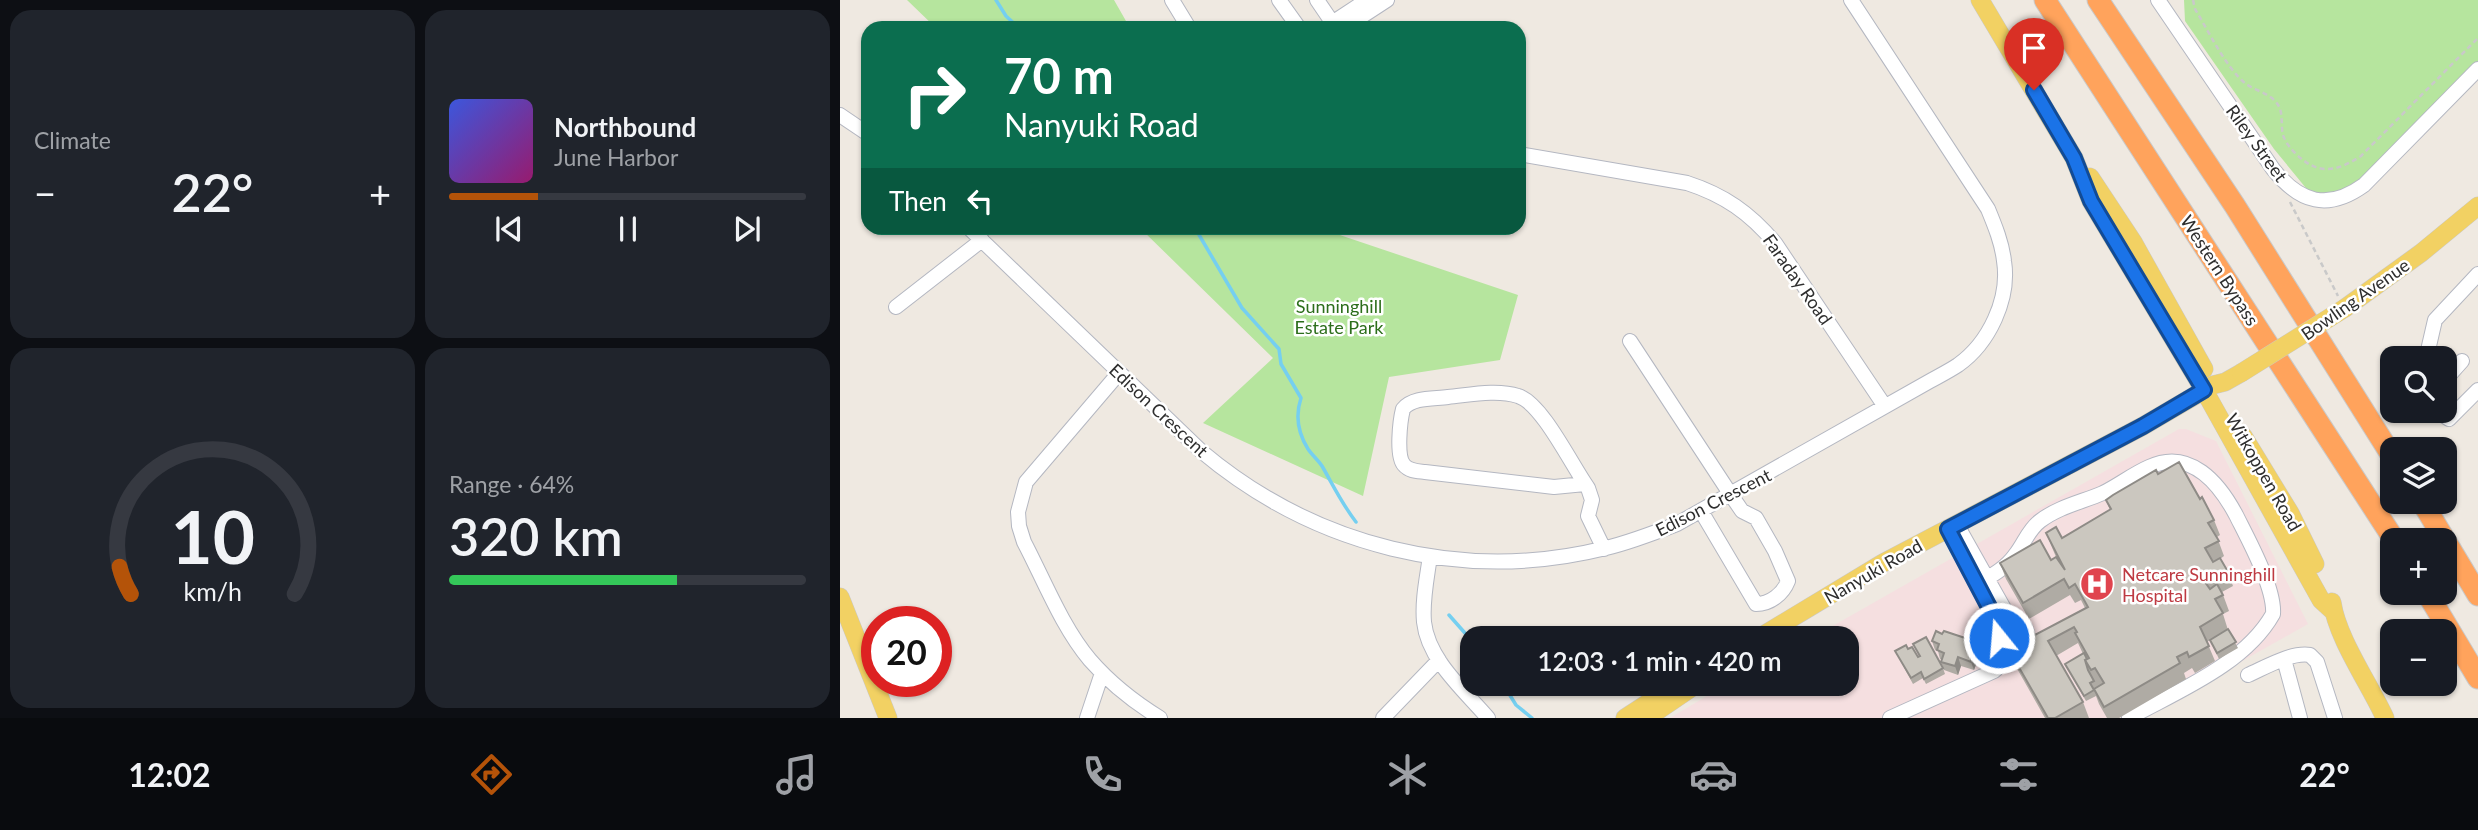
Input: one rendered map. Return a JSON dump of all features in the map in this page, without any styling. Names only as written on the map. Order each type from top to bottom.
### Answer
[{"type":"highway","name":"Western Bypass","points":[[2045,0],[2387,528]]},
{"type":"highway","points":[[2098,0],[2235,206],[2380,437]]},
{"type":"highway","points":[[2428,514],[2478,595]]},
{"type":"highway","points":[[2434,605],[2478,678]]},
{"type":"main road","name":"Witkoppen Road","points":[[1980,0],[2074,158],[2091,201],[2218,387],[2290,513],[2331,597],[2333,611],[2385,718]]},
{"type":"main road","name":"Bowling Avenue","points":[[2218,387],[2345,309],[2421,253],[2478,206]]},
{"type":"main road","name":"Nanyuki Road","points":[[1798,626],[1954,531],[2073,476],[2218,387]]},
{"type":"main road","points":[[840,597],[888,718]]},
{"type":"main road","points":[[1625,718],[1659,696]]},
{"type":"main road","points":[[1647,718],[1679,696]]},
{"type":"street","points":[[1172,0],[1185,21]]},
{"type":"street","points":[[1279,0],[1294,21]]},
{"type":"street","points":[[1317,0],[1333,21]]},
{"type":"street","points":[[1343,21],[1367,0]]},
{"type":"street","points":[[1347,21],[1387,0]]},
{"type":"street","name":"Edison Crescent","points":[[977,235],[1201,451],[1258,494],[1307,520],[1346,537],[1390,550],[1430,556],[1494,561],[1531,560],[1604,549],[1666,528],[1731,495],[1959,364],[1975,350],[1989,330],[2002,301],[2005,263],[1996,228],[1988,209],[1851,0]]},
{"type":"street","name":"Riley Street","points":[[2158,0],[2273,169],[2297,194],[2315,200],[2337,199],[2364,185],[2478,69]]},
{"type":"street","points":[[840,115],[861,129]]},
{"type":"street","name":"Faraday Road","points":[[1526,156],[1678,181],[1710,190],[1731,201],[1749,215],[1775,243],[1884,405]]},
{"type":"street","points":[[896,307],[982,240]]},
{"type":"street","points":[[2429,346],[2435,320],[2478,274]]},
{"type":"street","points":[[1630,341],[1742,511],[1756,518],[1788,581],[1774,598],[1759,605],[1752,599],[1702,511]]},
{"type":"street","points":[[2457,367],[2462,361]]},
{"type":"street","points":[[1119,373],[1033,472],[1021,495],[1019,526],[1024,542],[1073,636],[1102,673],[1137,703],[1160,718]]},
{"type":"street","points":[[2457,411],[2478,390]]},
{"type":"street","points":[[1585,484],[1554,487],[1407,468],[1402,464],[1399,453],[1403,409],[1412,401],[1466,395],[1504,393],[1525,399],[1542,415],[1585,484],[1592,500],[1588,516],[1604,549]]},
{"type":"street","points":[[1982,581],[2010,562],[2029,532],[2041,520],[2113,488],[2149,467],[2177,461],[2199,469],[2210,477],[2227,498],[2246,535],[2272,595],[2273,614],[2237,656],[2129,718]]},
{"type":"street","points":[[1954,531],[2006,624],[2000,641],[2009,649],[2020,648],[2025,643],[2026,629],[2022,624],[2006,624]]},
{"type":"street","points":[[1430,556],[1424,623],[1427,636],[1439,660],[1488,718]]},
{"type":"street","points":[[1890,718],[1994,671],[2004,662],[2009,649]]},
{"type":"street","points":[[2248,674],[2306,653],[2317,662],[2336,718]]},
{"type":"street","points":[[2284,659],[2300,718]]},
{"type":"street","points":[[1383,718],[1439,660]]},
{"type":"street","points":[[1087,718],[1102,673]]},
{"type":"path","points":[[2193,0],[2195,9],[2224,57],[2245,83],[2274,100],[2280,109],[2283,136],[2291,149],[2306,164],[2319,169],[2344,167],[2361,156],[2478,38]]},
{"type":"shaded area","name":"Netcare Sunninghill Hospital","points":[[2179,429],[2186,429],[2216,441],[2308,624],[2141,718],[1670,718],[1707,696],[1859,696],[1859,626],[1833,626]]},
{"type":"green space","points":[[907,0],[1114,0],[1126,21],[929,21]]},
{"type":"green space","points":[[2184,0],[2478,0],[2478,61],[2349,194],[2310,193],[2274,149],[2185,21]]},
{"type":"green space","name":"Sunninghill Estate Park","points":[[1147,235],[1340,235],[1518,295],[1500,360],[1389,377],[1363,496],[1203,423],[1273,358]]},
{"type":"building","points":[[2179,462],[2214,520],[2208,523],[2219,541],[2205,548],[2213,562],[2220,558],[2227,570],[2205,582],[2210,589],[2217,584],[2223,595],[2215,599],[2223,613],[2200,627],[2209,646],[2189,657],[2187,652],[2177,657],[2180,663],[2104,707],[2094,689],[2104,683],[2095,668],[2091,670],[2085,660],[2089,658],[2074,627],[2048,641],[2083,702],[2055,718],[2048,718],[2009,650],[2016,646],[2013,641],[2032,630],[2035,635],[2088,607],[2075,584],[2069,588],[2064,579],[2023,603],[2000,563],[2040,540],[2051,560],[2056,557],[2065,570],[2046,533],[2056,527],[2062,538],[2111,509],[2106,500],[2113,495],[2156,470],[2158,474]]},
{"type":"building","points":[[2228,629],[2236,642],[2217,653],[2210,640]]},
{"type":"building","points":[[1936,631],[1968,639],[1970,634],[1984,644],[1981,653],[1974,651],[1971,662],[1958,657],[1955,666],[1941,662],[1944,653],[1937,650],[1939,644],[1932,641]]},
{"type":"building","points":[[1926,637],[1943,668],[1924,679],[1921,672],[1911,678],[1895,651],[1906,645],[1908,649],[1912,647],[1918,657],[1920,656],[1913,644]]},
{"type":"building","points":[[2084,653],[2094,681],[2090,683],[2094,690],[2084,696],[2065,664]]},
{"type":"waterway","points":[[996,0],[1011,21]]},
{"type":"waterway","points":[[1199,235],[1242,308],[1279,349],[1281,364],[1301,398],[1298,424],[1302,437],[1356,522]]},
{"type":"waterway","points":[[1449,615],[1460,627]]},
{"type":"waterway","points":[[1510,696],[1516,705],[1532,718]]},
{"type":"place","name":"Netcare Sunninghill Hospital","points":[[2097,584]]},
{"type":"route","points":[[1999,638],[2000,628],[1948,529],[2143,426],[2204,390],[2091,201],[2074,158],[2034,90]]}]
